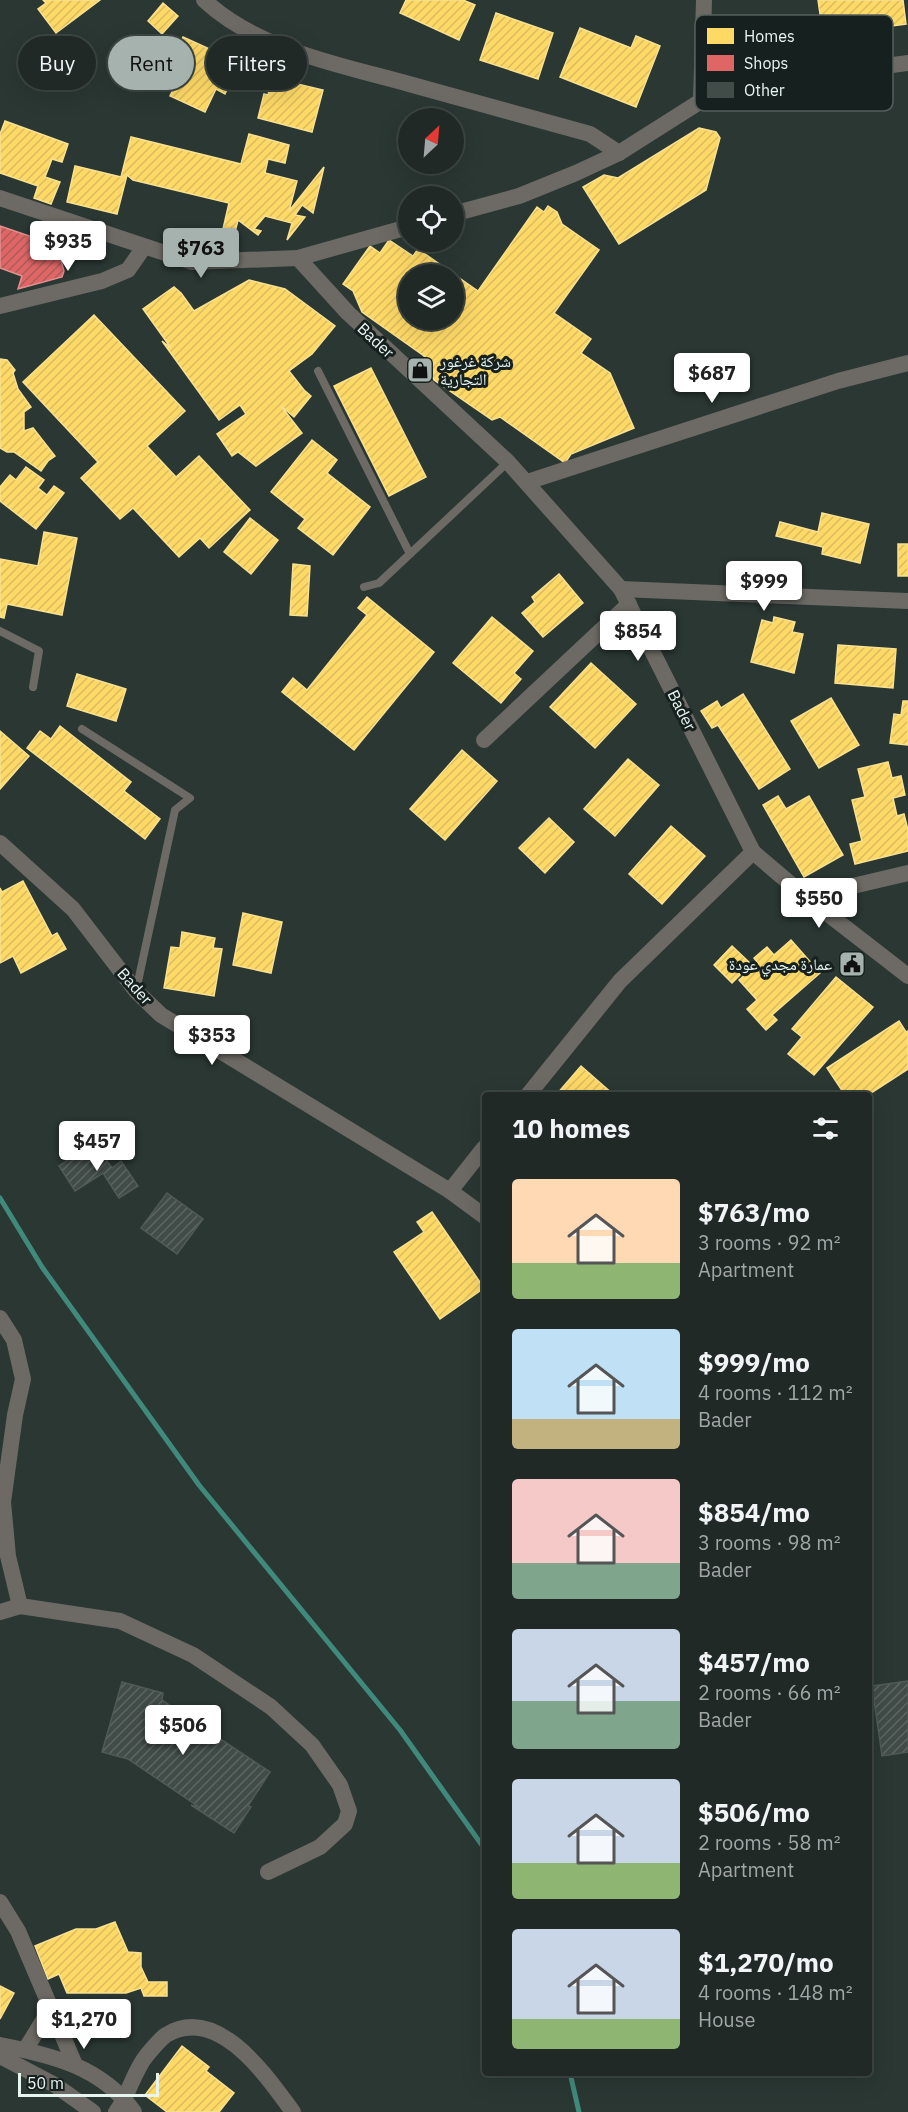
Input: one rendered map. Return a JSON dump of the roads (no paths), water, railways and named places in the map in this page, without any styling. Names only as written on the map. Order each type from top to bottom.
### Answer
[{"type":"street","points":[[204,0],[219,14],[268,42],[332,63],[590,134],[620,153]]},
{"type":"street","points":[[704,0],[704,15]]},
{"type":"street","points":[[893,65],[908,63]]},
{"type":"street","points":[[464,211],[519,196],[620,153],[695,105]]},
{"type":"street","points":[[0,198],[192,262],[298,258],[398,230]]},
{"type":"street","points":[[0,306],[102,281],[128,270],[144,247]]},
{"type":"street","name":"Bader","points":[[298,258],[348,313],[508,462],[621,589],[753,852]]},
{"type":"street","points":[[527,482],[838,381],[908,363]]},
{"type":"street","points":[[621,589],[908,601]]},
{"type":"street","points":[[484,740],[629,604]]},
{"type":"street","name":"Bader","points":[[0,843],[73,909],[136,991],[161,1015],[450,1191],[482,1215]]},
{"type":"street","points":[[530,1092],[620,981],[753,852],[806,897],[908,976]]},
{"type":"street","points":[[806,897],[908,873]]},
{"type":"street","points":[[450,1191],[482,1151]]},
{"type":"street","points":[[0,1318],[14,1340],[23,1379],[15,1415],[3,1502],[8,1556],[21,1606]]},
{"type":"street","points":[[0,1612],[21,1606],[120,1621],[193,1655],[271,1707],[312,1745],[340,1785],[349,1811],[345,1824],[320,1847],[268,1872]]},
{"type":"street","points":[[0,1902],[18,1930],[75,2065]]},
{"type":"street","points":[[25,2050],[51,2008]]},
{"type":"street","points":[[125,2108],[145,2057],[166,2035],[187,2028],[203,2029],[236,2044],[260,2067],[293,2112]]},
{"type":"street","points":[[0,2045],[56,2057],[88,2070],[112,2086],[125,2108]]},
{"type":"street","points":[[0,2056],[55,2085],[93,2112]]},
{"type":"lane","points":[[318,371],[410,554]]},
{"type":"lane","points":[[364,587],[380,583],[508,462]]},
{"type":"lane","points":[[0,631],[39,651],[33,687]]},
{"type":"lane","points":[[82,729],[190,798],[175,810],[136,991]]},
{"type":"waterway","points":[[0,1198],[42,1267],[199,1485],[400,1730],[482,1845]]},
{"type":"waterway","points":[[571,2076],[579,2112]]},
{"type":"place","name":"شركة غرغور التجارية","points":[[420,370]]},
{"type":"place","name":"عمارة مجدي عودة","points":[[852,964]]}]
